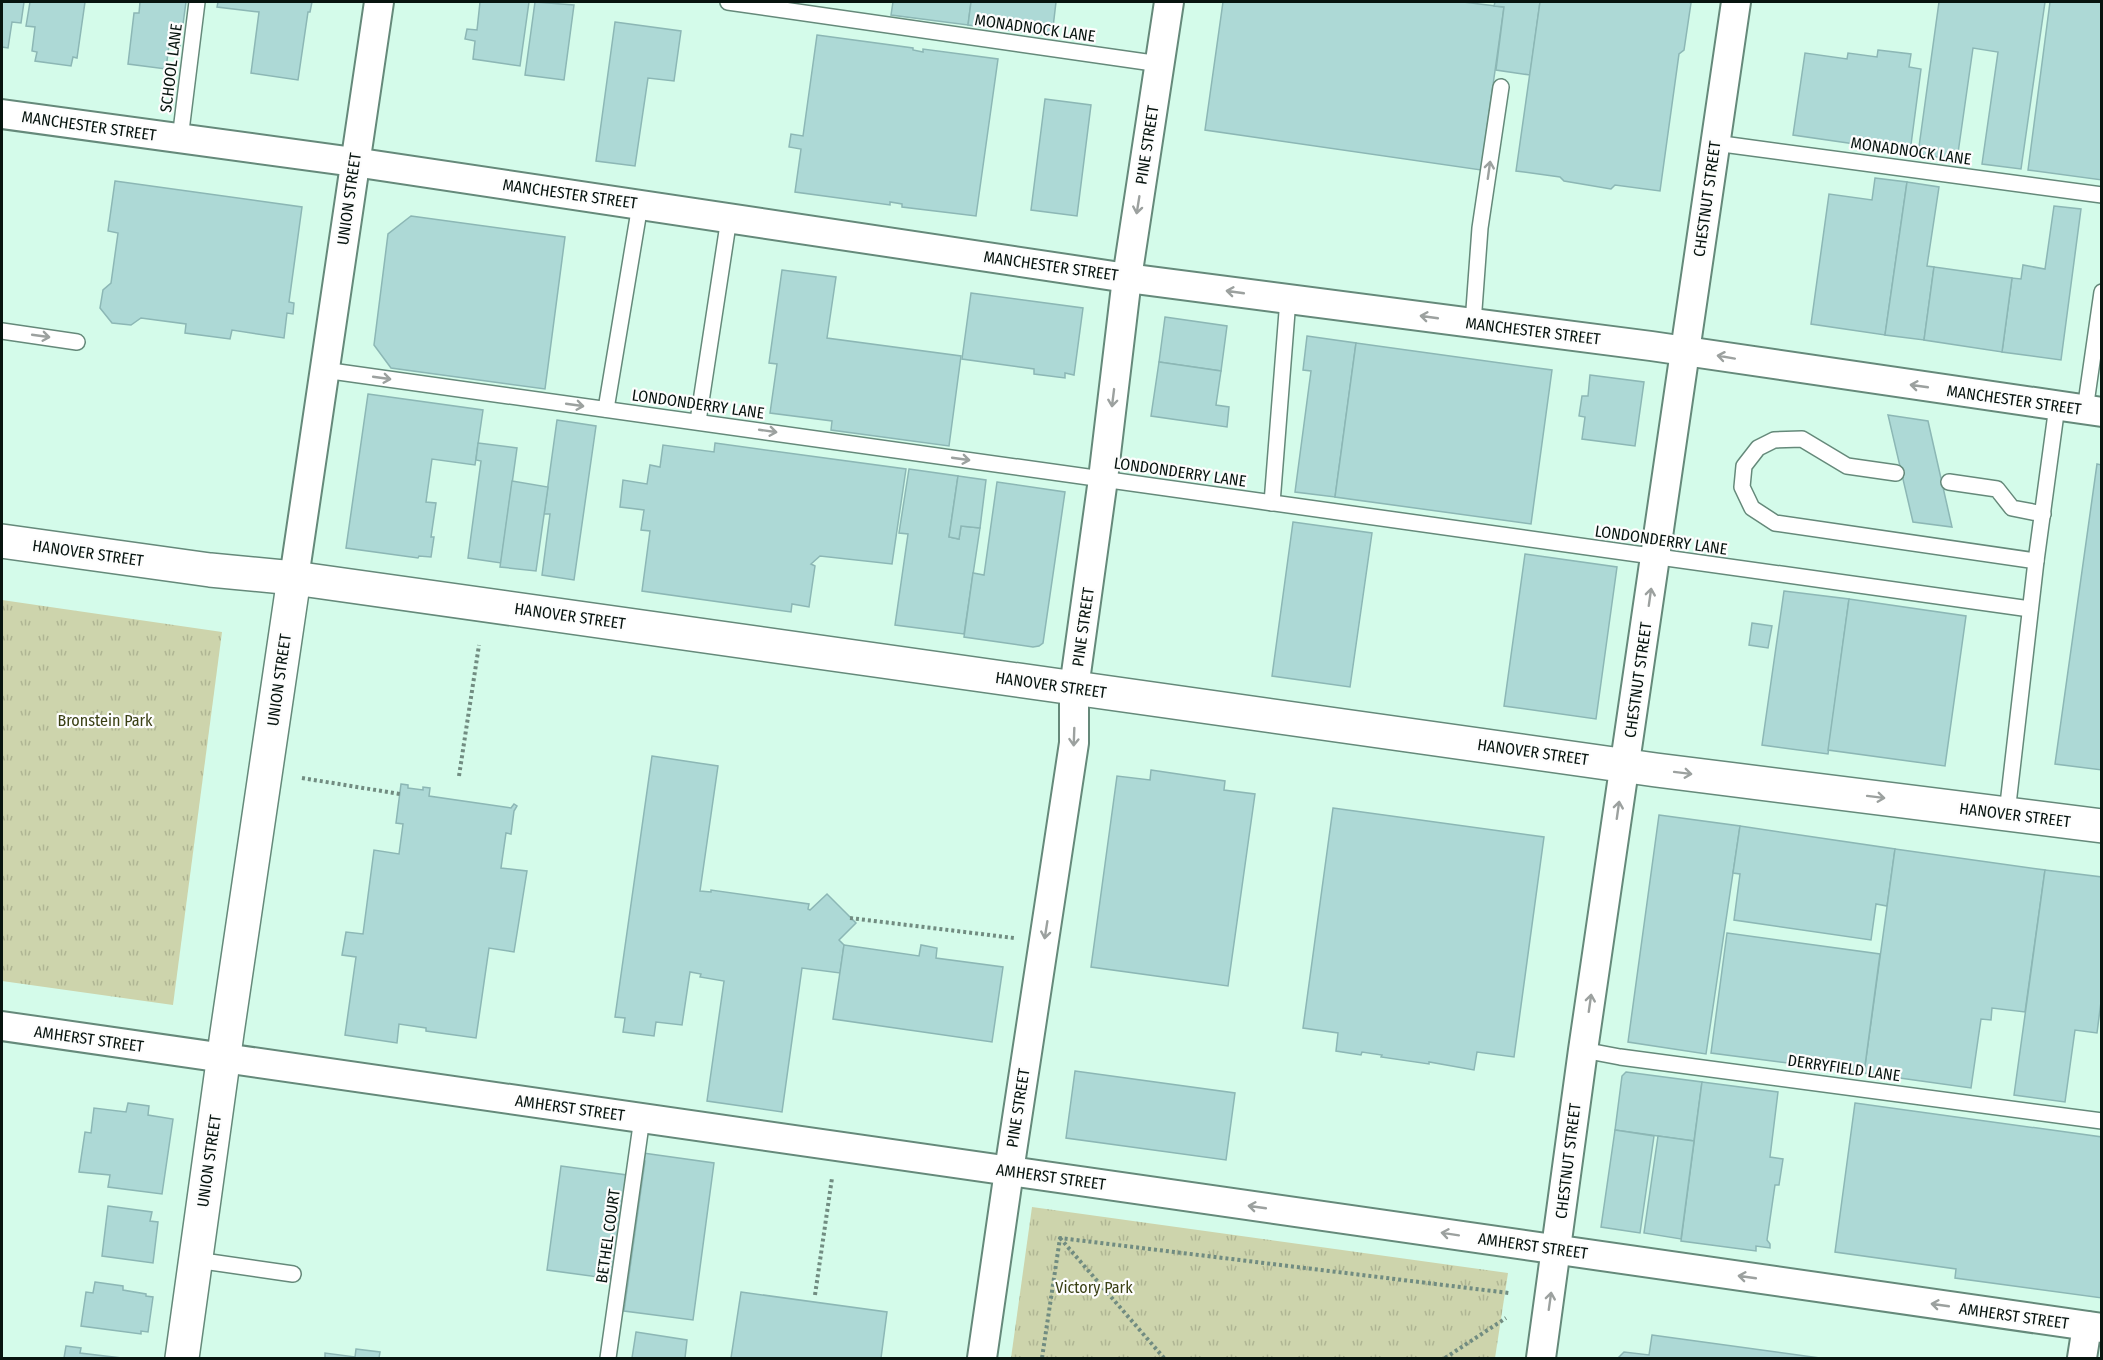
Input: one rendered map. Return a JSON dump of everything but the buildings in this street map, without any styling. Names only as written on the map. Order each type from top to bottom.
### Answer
[{"type":"street","name":"UNION STREET","points":[[182,1359],[379,2]]},
{"type":"street","name":"PINE STREET","points":[[982,1359],[1074,743],[1074,688],[1103,479],[1127,278],[1169,2]]},
{"type":"street","name":"CHESTNUT STREET","points":[[1541,1359],[1583,1050],[1736,2]]},
{"type":"street","name":"MANCHESTER STREET","points":[[2,114],[354,162],[1127,278],[1686,351],[2093,411]]},
{"type":"street","name":"HANOVER STREET","points":[[2,541],[210,570],[294,578],[1625,765],[2102,826]]},
{"type":"street","name":"AMHERST STREET","points":[[2,1026],[2094,1327]]},
{"type":"street","points":[[2082,1359],[2094,1327]]},
{"type":"lane","name":"SCHOOL LANE","points":[[180,139],[197,2]]},
{"type":"lane","name":"MONADNOCK LANE","points":[[728,2],[1160,64]]},
{"type":"lane","points":[[1473,323],[1480,228],[1501,87]]},
{"type":"lane","name":"MONADNOCK LANE","points":[[1715,143],[2102,195]]},
{"type":"lane","points":[[606,409],[640,205]]},
{"type":"lane","points":[[698,421],[729,218]]},
{"type":"lane","points":[[2093,411],[2102,292]]},
{"type":"lane","points":[[1272,503],[1288,299]]},
{"type":"lane","points":[[2,331],[77,342]]},
{"type":"lane","name":"LONDONDERRY LANE","points":[[324,370],[2030,609]]},
{"type":"lane","points":[[2007,813],[2030,609],[2057,406]]},
{"type":"lane","points":[[1896,474],[1847,466],[1802,439],[1774,440],[1758,448],[1744,466],[1742,487],[1752,508],[1775,523],[2036,561]]},
{"type":"lane","points":[[1949,482],[1996,489],[2012,508],[2043,514]]},
{"type":"lane","name":"DERRYFIELD LANE","points":[[1583,1050],[1620,1057],[2102,1121]]},
{"type":"lane","name":"BETHEL COURT","points":[[608,1359],[642,1118]]},
{"type":"lane","points":[[196,1260],[294,1274]]},
{"type":"path","points":[[459,776],[479,645]]},
{"type":"path","points":[[302,778],[400,794]]},
{"type":"path","points":[[850,918],[1020,939]]},
{"type":"path","points":[[815,1295],[832,1177]]},
{"type":"path","points":[[1060,1238],[1509,1293]]},
{"type":"path","points":[[1042,1359],[1060,1238]]},
{"type":"path","points":[[1060,1238],[1164,1359]]},
{"type":"path","points":[[1445,1359],[1506,1318]]},
{"type":"green space","name":"Bronstein Park","points":[[2,600],[222,632],[173,1005],[2,981]]},
{"type":"green space","name":"Victory Park","points":[[1032,1207],[1508,1273],[1495,1358],[1011,1358]]}]
